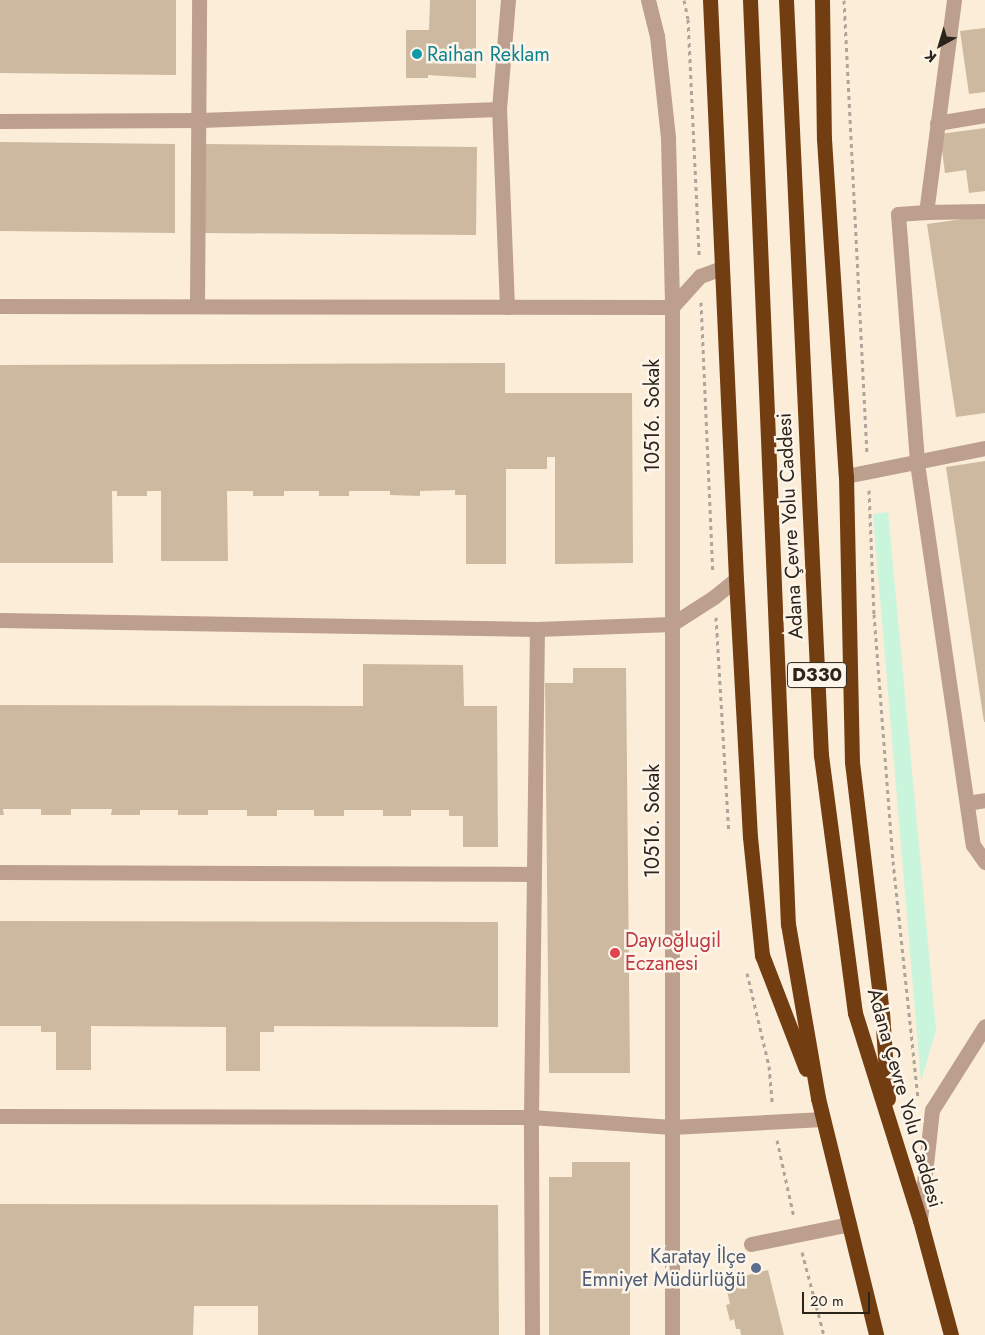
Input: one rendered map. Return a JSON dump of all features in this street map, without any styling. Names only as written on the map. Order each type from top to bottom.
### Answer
[{"type":"highway","points":[[710,0],[736,579],[750,837],[762,956],[818,1098]]},
{"type":"highway","name":"Adana Çevre Yolu Caddesi","points":[[750,0],[788,924],[818,1098],[876,1335]]},
{"type":"highway","name":"Adana Çevre Yolu Caddesi","points":[[786,0],[821,756],[855,1013],[920,1220],[951,1335]]},
{"type":"highway","points":[[822,0],[824,139],[846,476],[852,762],[882,1012],[889,1122]]},
{"type":"street","points":[[197,306],[200,120],[199,0]]},
{"type":"street","points":[[507,307],[499,110],[508,0]]},
{"type":"street","name":"10516. Sokak","points":[[648,0],[657,36],[668,138],[672,307],[672,1335]]},
{"type":"street","points":[[926,212],[954,0]]},
{"type":"street","points":[[0,121],[200,120],[499,110]]},
{"type":"street","points":[[937,123],[985,115]]},
{"type":"street","points":[[985,211],[898,214],[917,462],[973,845],[985,862]]},
{"type":"street","points":[[0,306],[672,307],[700,276],[722,268]]},
{"type":"street","points":[[846,476],[985,448]]},
{"type":"street","points":[[0,620],[537,629],[672,624],[714,597],[736,579]]},
{"type":"street","points":[[532,1335],[531,1117],[537,629]]},
{"type":"street","points":[[967,803],[985,800]]},
{"type":"street","points":[[0,872],[534,874]]},
{"type":"street","points":[[920,1220],[932,1110],[985,1026]]},
{"type":"street","points":[[0,1116],[531,1117],[672,1127],[823,1119]]},
{"type":"street","points":[[751,1244],[849,1224]]},
{"type":"path","points":[[844,0],[874,614],[893,861],[918,1101]]},
{"type":"shaded area","points":[[0,0],[985,0],[985,1335],[0,1335]]},
{"type":"green space","points":[[888,512],[936,1030],[921,1081],[873,514]]},
{"type":"building","points":[[0,0],[176,0],[176,75],[0,73]]},
{"type":"building","points":[[430,0],[476,0],[476,78],[428,75],[428,78],[406,78],[406,30],[429,30]]},
{"type":"building","points":[[985,28],[985,92],[969,94],[960,31]]},
{"type":"building","points":[[985,128],[985,191],[969,193],[966,170],[945,173],[940,134]]},
{"type":"building","points":[[0,142],[175,144],[175,233],[0,231]]},
{"type":"building","points":[[203,144],[477,147],[476,235],[203,233]]},
{"type":"building","points":[[985,216],[985,413],[956,417],[927,224]]},
{"type":"building","points":[[505,363],[505,393],[632,393],[633,563],[555,564],[555,457],[547,457],[547,469],[506,469],[506,564],[466,564],[466,495],[455,495],[455,490],[420,491],[420,496],[390,495],[390,491],[349,491],[349,496],[319,496],[319,491],[284,491],[284,496],[253,496],[253,491],[227,491],[228,561],[161,561],[161,491],[147,491],[147,496],[117,496],[117,491],[112,491],[113,563],[0,563],[0,365]]},
{"type":"building","points":[[985,461],[985,722],[984,722],[946,467]]},
{"type":"building","points":[[363,664],[463,665],[464,706],[497,706],[498,847],[463,847],[463,816],[449,816],[449,810],[411,810],[411,816],[383,816],[383,810],[344,810],[344,816],[314,816],[314,810],[277,810],[277,816],[247,816],[247,810],[208,810],[208,815],[178,815],[178,810],[140,810],[140,815],[111,815],[112,809],[71,809],[71,815],[41,815],[41,809],[3,809],[4,815],[0,815],[0,705],[363,706]]},
{"type":"building","points":[[573,668],[626,668],[630,1073],[549,1073],[545,683],[573,683]]},
{"type":"building","points":[[0,921],[498,922],[498,1027],[274,1026],[274,1032],[260,1032],[260,1071],[226,1071],[226,1027],[91,1026],[91,1070],[56,1070],[56,1032],[41,1032],[41,1026],[0,1026]]},
{"type":"building","points":[[572,1162],[630,1162],[630,1335],[549,1335],[549,1177],[572,1177]]},
{"type":"building","points":[[0,1204],[498,1205],[499,1335],[258,1335],[258,1306],[194,1306],[193,1335],[0,1335]]},
{"type":"building","points":[[768,1270],[784,1335],[741,1335],[740,1329],[736,1329],[734,1319],[730,1321],[726,1305],[730,1304],[727,1291],[730,1290],[728,1280]]},
{"type":"place","name":"Raihan Reklam","points":[[417,54]]},
{"type":"place","name":"Dayıoğlugil Eczanesi","points":[[615,953]]},
{"type":"place","name":"Karatay İlçe Emniyet Müdürlüğü","points":[[756,1268]]}]
